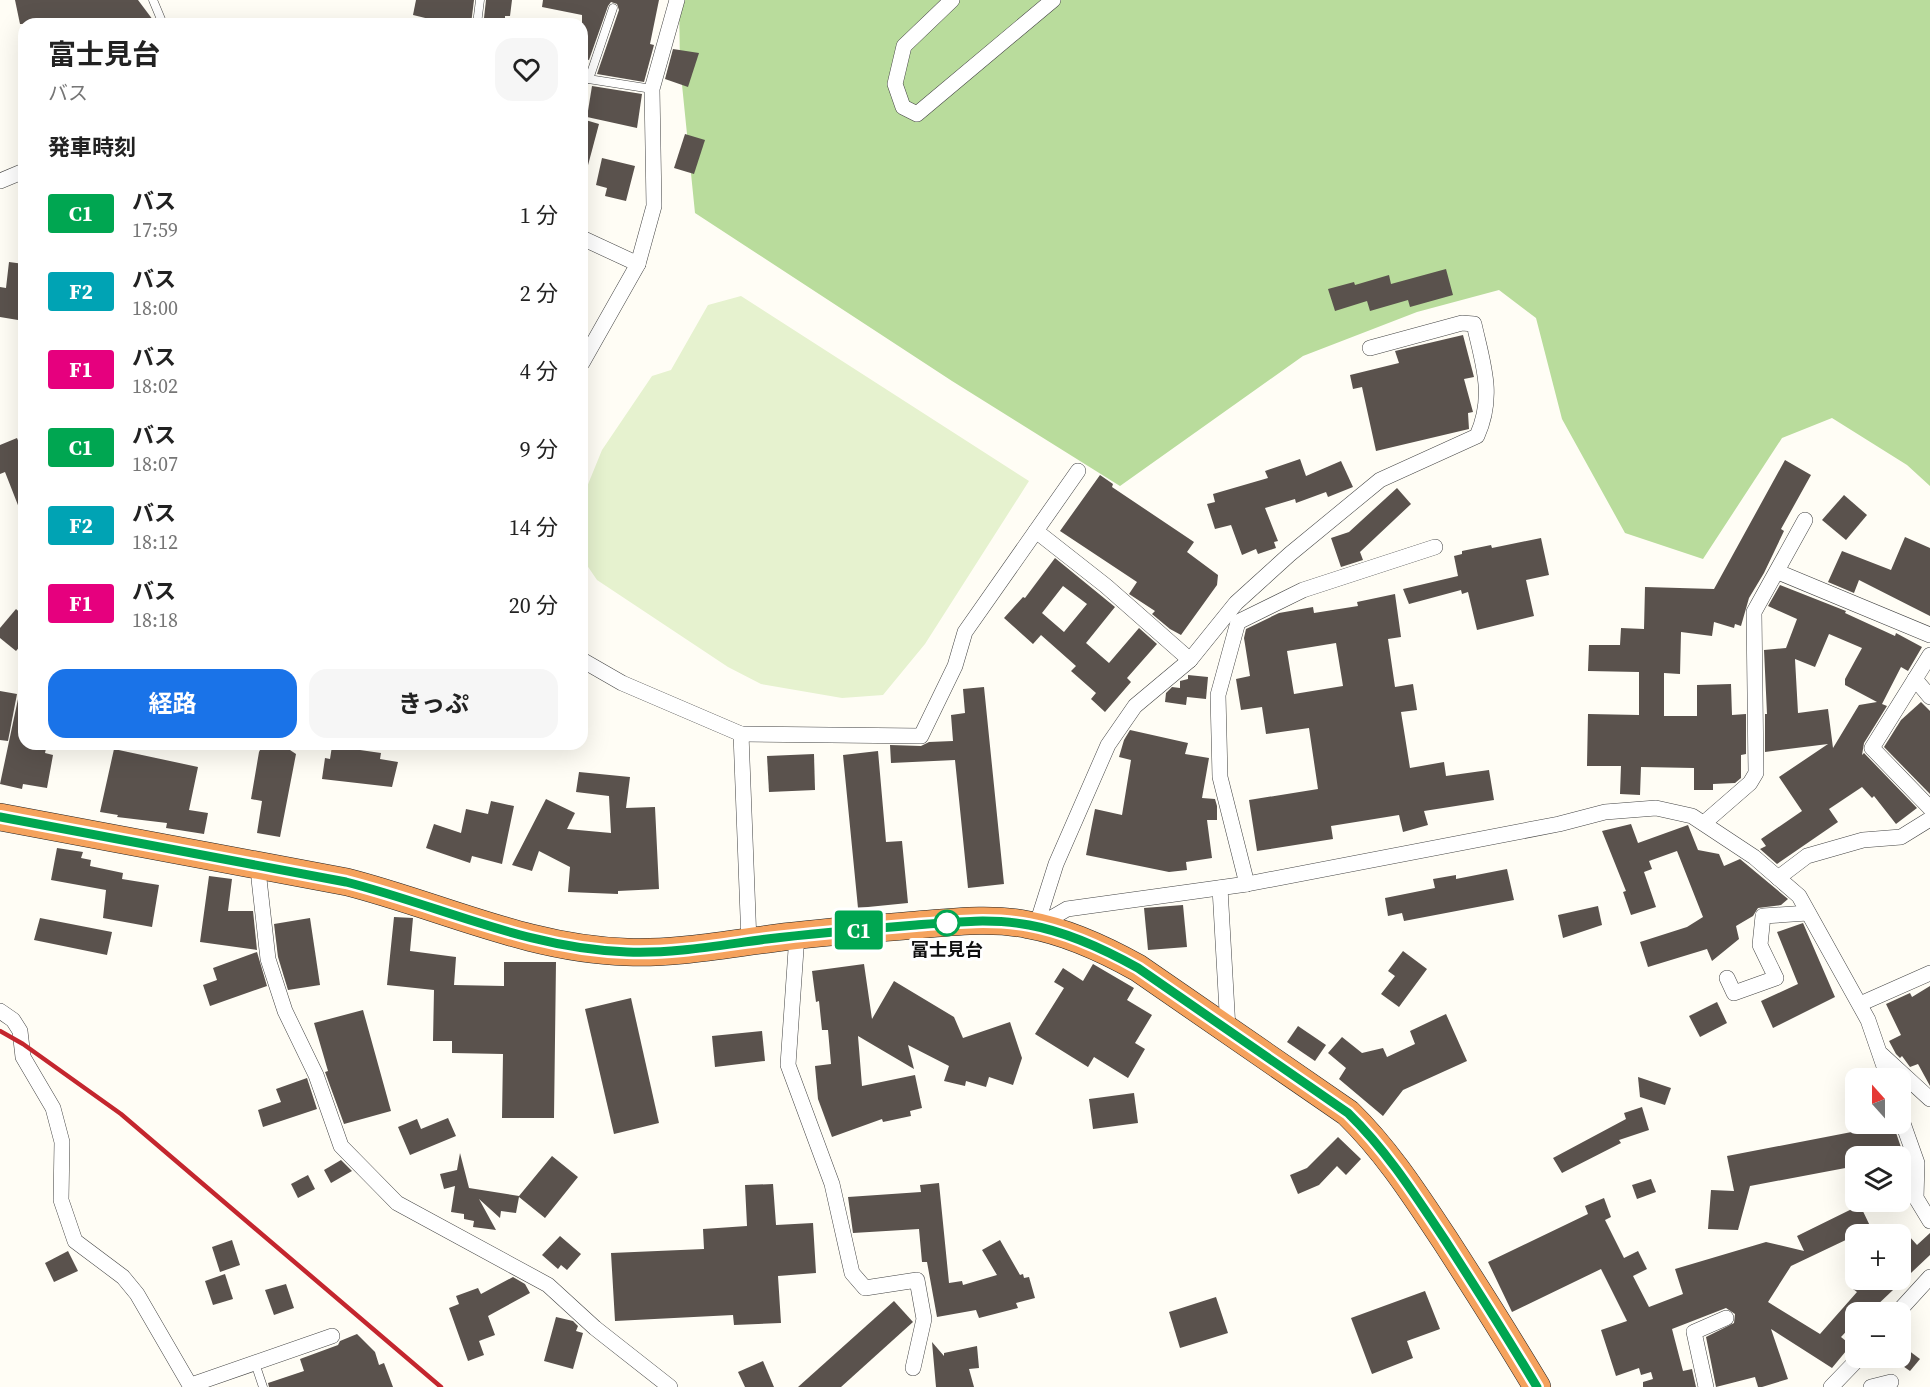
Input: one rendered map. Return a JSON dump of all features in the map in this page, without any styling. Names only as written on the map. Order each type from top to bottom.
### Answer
[{"type":"highway","points":[[0,817],[262,865],[386,892],[487,927],[583,950],[629,952],[949,923],[1036,927],[1103,949],[1138,968],[1228,1029],[1348,1113],[1376,1140],[1482,1296],[1537,1387]]},
{"type":"street","points":[[588,351],[638,264],[654,206],[652,89],[677,0]]},
{"type":"street","points":[[952,0],[904,46],[895,84],[903,107],[917,114],[1053,0]]},
{"type":"street","points":[[0,181],[18,174]]},
{"type":"street","points":[[588,241],[638,264]]},
{"type":"street","points":[[1036,927],[1056,864],[1108,746],[1135,706],[1190,660],[1236,603],[1290,554],[1380,480],[1466,444],[1477,436],[1484,421],[1488,385],[1474,324],[1462,323],[1370,348]]},
{"type":"street","points":[[588,663],[622,683],[741,734],[921,736],[955,666],[965,632],[1077,471]]},
{"type":"street","points":[[1704,823],[1750,783],[1756,773],[1754,612],[1805,520]]},
{"type":"street","points":[[1036,531],[1106,586],[1190,660]]},
{"type":"street","points":[[1246,885],[1220,777],[1218,695],[1239,622],[1304,590],[1435,548]]},
{"type":"street","points":[[1778,572],[1930,636]]},
{"type":"street","points":[[1930,655],[1872,748],[1930,808]]},
{"type":"street","points":[[1915,679],[1930,697]]},
{"type":"street","points":[[741,734],[749,942]]},
{"type":"street","points":[[1036,927],[1066,909],[1246,885],[1559,824],[1605,812],[1656,808],[1692,816],[1704,823],[1754,857],[1799,896],[1860,1005],[1885,1068]]},
{"type":"street","points":[[1778,878],[1807,856],[1863,840],[1901,837],[1930,819]]},
{"type":"street","points":[[262,865],[259,879],[267,959],[285,1011],[316,1075],[341,1146],[397,1203],[548,1285],[595,1328],[670,1387]]},
{"type":"street","points":[[1220,888],[1228,1029]]},
{"type":"street","points":[[1727,978],[1734,993],[1776,978],[1760,945],[1763,916],[1808,913]]},
{"type":"street","points":[[797,935],[788,1065],[832,1184],[852,1273],[865,1288],[917,1280],[924,1319],[913,1368]]},
{"type":"street","points":[[1860,1005],[1930,973]]},
{"type":"street","points":[[0,1011],[13,1020],[20,1031],[23,1057],[53,1108],[62,1142],[61,1200],[75,1241],[123,1277],[137,1294],[191,1386],[332,1336]]},
{"type":"street","points":[[1880,1053],[1930,1100]]},
{"type":"street","points":[[1907,1134],[1917,1162],[1916,1198],[1930,1221]]},
{"type":"street","points":[[1907,1302],[1930,1277]]},
{"type":"street","points":[[1706,1387],[1694,1332],[1726,1318]]},
{"type":"street","points":[[1832,1387],[1850,1368]]},
{"type":"street","points":[[1871,1387],[1891,1382]]},
{"type":"lane","points":[[153,0],[160,18]]},
{"type":"lane","points":[[478,18],[480,0]]},
{"type":"lane","points":[[588,71],[613,8]]},
{"type":"lane","points":[[588,79],[652,89]]},
{"type":"lane","points":[[255,1363],[263,1387]]},
{"type":"green space","points":[[679,0],[1930,0],[1930,486],[1907,465],[1832,418],[1782,438],[1703,559],[1625,533],[1562,419],[1536,318],[1499,290],[1417,312],[1303,356],[1120,486],[952,381],[695,213],[680,65]]},
{"type":"green space","points":[[741,296],[1029,481],[925,644],[883,695],[842,698],[761,684],[728,667],[597,580],[588,567],[588,484],[602,450],[652,376],[671,370],[708,305]]},
{"type":"building","points":[[15,0],[138,0],[152,18],[19,18]]},
{"type":"building","points":[[416,0],[474,0],[472,18],[425,18],[413,15]]},
{"type":"building","points":[[486,0],[512,0],[510,16],[484,18]]},
{"type":"building","points":[[543,0],[659,0],[650,44],[654,45],[644,82],[597,74],[619,10],[617,4],[611,2],[608,6],[589,60],[588,18],[542,7]]},
{"type":"building","points":[[673,49],[699,53],[688,87],[665,79]]},
{"type":"building","points":[[592,86],[642,94],[637,128],[588,117]]},
{"type":"building","points":[[588,121],[599,124],[588,165]]},
{"type":"building","points":[[685,134],[705,140],[694,174],[674,168]]},
{"type":"building","points":[[602,158],[635,166],[626,201],[605,196],[607,188],[596,185]]},
{"type":"building","points":[[9,262],[18,263],[18,320],[0,317],[0,287],[6,288]]},
{"type":"building","points":[[1446,269],[1453,295],[1410,307],[1408,300],[1370,311],[1367,301],[1335,311],[1328,289],[1354,282],[1355,285],[1389,275],[1391,284]]},
{"type":"building","points":[[1463,335],[1474,377],[1464,379],[1473,412],[1468,413],[1469,429],[1376,451],[1362,387],[1353,389],[1350,375],[1399,363],[1395,351]]},
{"type":"building","points":[[17,438],[18,440],[18,505],[5,472],[0,474],[0,445]]},
{"type":"building","points":[[1300,459],[1306,476],[1341,461],[1353,487],[1328,497],[1326,492],[1296,503],[1295,499],[1265,508],[1278,541],[1274,542],[1276,548],[1258,554],[1256,549],[1242,555],[1231,525],[1215,529],[1207,504],[1215,502],[1213,494],[1268,478],[1265,471]]},
{"type":"building","points":[[1785,460],[1811,475],[1781,529],[1784,531],[1749,598],[1741,626],[1735,624],[1734,628],[1714,622],[1712,636],[1681,632],[1680,674],[1664,673],[1664,716],[1697,716],[1697,685],[1731,684],[1732,715],[1746,714],[1746,754],[1741,755],[1741,778],[1735,783],[1713,784],[1713,790],[1694,790],[1694,768],[1641,767],[1640,795],[1620,794],[1621,766],[1587,766],[1588,714],[1639,715],[1639,672],[1588,671],[1589,645],[1620,645],[1621,628],[1644,629],[1645,587],[1714,589]]},
{"type":"building","points":[[1100,475],[1113,484],[1112,487],[1194,542],[1187,552],[1218,575],[1217,585],[1181,635],[1152,614],[1155,611],[1129,594],[1137,582],[1060,531]]},
{"type":"building","points":[[1397,488],[1411,504],[1360,552],[1363,560],[1341,567],[1331,538],[1349,532]]},
{"type":"building","points":[[1844,495],[1867,515],[1846,540],[1822,520]]},
{"type":"building","points":[[1905,537],[1930,548],[1930,616],[1859,580],[1854,593],[1828,582],[1842,551],[1891,570]]},
{"type":"building","points":[[1541,538],[1549,575],[1526,580],[1534,616],[1477,630],[1468,592],[1462,594],[1461,590],[1409,604],[1403,589],[1458,576],[1454,556],[1462,554],[1462,551],[1491,545],[1492,548]]},
{"type":"building","points":[[1055,558],[1115,607],[1086,643],[1109,663],[1139,628],[1157,644],[1127,678],[1131,682],[1105,712],[1091,699],[1096,693],[1071,671],[1076,666],[1041,635],[1033,644],[1004,618],[1023,597],[1025,598]],"holes":[[[1063,586],[1087,604],[1064,632],[1042,613]]]},
{"type":"building","points":[[1780,585],[1846,611],[1845,613],[1895,636],[1896,633],[1922,647],[1908,671],[1901,667],[1882,704],[1887,706],[1864,743],[1862,755],[1864,753],[1917,808],[1896,824],[1874,796],[1872,798],[1862,787],[1829,809],[1838,822],[1777,864],[1760,849],[1766,846],[1761,839],[1802,811],[1779,777],[1828,744],[1765,752],[1765,714],[1767,714],[1764,650],[1786,648],[1797,619],[1768,606]],"holes":[[[1829,634],[1862,648],[1845,679],[1845,685],[1877,702],[1859,705],[1833,748],[1828,709],[1798,713],[1795,659],[1815,667]]]},
{"type":"building","points":[[1395,594],[1401,637],[1388,639],[1395,687],[1413,684],[1417,710],[1401,712],[1410,768],[1444,762],[1446,776],[1489,770],[1494,800],[1424,811],[1428,825],[1403,832],[1399,815],[1331,826],[1333,839],[1257,851],[1249,800],[1318,789],[1309,728],[1266,734],[1262,707],[1241,710],[1236,679],[1250,676],[1244,638],[1246,629],[1279,613],[1313,607],[1314,613],[1358,606],[1357,602]],"holes":[[[1336,643],[1343,686],[1294,694],[1287,651]]]},
{"type":"building","points":[[16,609],[18,611],[18,649],[16,651],[0,638],[0,628]]},
{"type":"building","points":[[1188,675],[1208,677],[1206,699],[1187,697],[1186,705],[1165,702],[1166,693],[1172,687],[1180,688],[1180,681],[1188,679]]},
{"type":"building","points":[[984,687],[1004,884],[968,888],[955,760],[891,763],[890,745],[921,746],[929,742],[953,741],[951,715],[965,713],[963,689]]},
{"type":"building","points":[[0,691],[17,694],[8,741],[0,740]]},
{"type":"building","points":[[18,699],[18,750],[46,750],[45,753],[53,755],[47,788],[23,784],[22,789],[0,784]]},
{"type":"building","points":[[1921,702],[1930,711],[1930,794],[1884,747],[1901,720]]},
{"type":"building","points":[[1130,730],[1188,743],[1185,754],[1209,758],[1202,798],[1215,799],[1217,806],[1217,820],[1207,820],[1212,858],[1186,862],[1187,870],[1169,872],[1086,855],[1095,809],[1122,815],[1131,760],[1119,757]]},
{"type":"building","points":[[114,750],[119,750],[198,767],[189,810],[208,813],[204,834],[166,828],[167,823],[117,817],[118,815],[100,812]]},
{"type":"building","points":[[260,750],[290,750],[296,754],[280,837],[257,833],[262,801],[251,799]]},
{"type":"building","points":[[331,750],[360,750],[381,753],[380,759],[398,762],[392,787],[322,779],[325,758],[330,759]]},
{"type":"building","points":[[878,751],[886,842],[902,841],[908,903],[858,908],[843,755]]},
{"type":"building","points":[[814,754],[815,790],[769,792],[767,756]]},
{"type":"building","points":[[579,772],[630,777],[626,808],[655,807],[659,889],[618,891],[618,894],[568,892],[570,867],[539,851],[532,871],[512,865],[546,799],[575,813],[567,829],[611,833],[609,796],[576,792]]},
{"type":"building","points":[[491,801],[514,806],[502,864],[472,856],[470,863],[426,848],[434,824],[461,833],[466,809],[488,814]]},
{"type":"building","points":[[1631,824],[1638,843],[1688,825],[1698,850],[1719,854],[1724,866],[1740,859],[1788,899],[1781,905],[1758,908],[1753,916],[1736,926],[1739,939],[1712,961],[1707,949],[1648,967],[1640,942],[1687,927],[1703,917],[1677,851],[1649,861],[1652,869],[1644,872],[1656,907],[1631,915],[1623,892],[1626,891],[1602,831]]},
{"type":"building","points":[[57,848],[83,852],[81,858],[91,860],[90,866],[123,873],[122,879],[159,885],[152,927],[103,918],[106,890],[51,880]]},
{"type":"building","points":[[1507,869],[1514,900],[1404,921],[1402,913],[1388,916],[1385,898],[1435,888],[1433,879],[1456,875],[1456,879]]},
{"type":"building","points":[[209,876],[232,879],[228,911],[253,911],[257,950],[200,942]]},
{"type":"building","points":[[1183,905],[1187,947],[1148,950],[1144,908]]},
{"type":"building","points":[[1598,906],[1602,925],[1563,938],[1558,915]]},
{"type":"building","points":[[394,917],[413,918],[410,951],[456,957],[454,985],[504,986],[504,962],[556,962],[554,1118],[502,1118],[503,1054],[452,1053],[452,1041],[433,1041],[434,990],[387,985]]},
{"type":"building","points":[[40,918],[112,932],[107,955],[34,940]]},
{"type":"building","points":[[310,918],[320,985],[288,990],[278,957],[274,924]]},
{"type":"building","points":[[1803,923],[1835,997],[1773,1028],[1761,1001],[1798,984],[1777,932]]},
{"type":"building","points":[[1403,951],[1427,969],[1399,1007],[1381,994],[1395,976],[1388,971]]},
{"type":"building","points":[[257,952],[267,986],[210,1006],[203,985],[217,980],[213,968]]},
{"type":"building","points":[[864,964],[872,1019],[894,981],[954,1017],[963,1038],[1010,1022],[1022,1058],[1013,1085],[989,1077],[986,1087],[966,1081],[965,1086],[944,1081],[949,1066],[908,1045],[914,1069],[858,1036],[862,1086],[915,1075],[922,1108],[910,1111],[911,1116],[883,1122],[882,1119],[832,1137],[818,1099],[815,1066],[831,1064],[828,1030],[822,1030],[819,1001],[816,1002],[812,971]]},
{"type":"building","points":[[1093,964],[1134,988],[1127,1000],[1152,1015],[1135,1043],[1145,1049],[1128,1078],[1094,1057],[1088,1067],[1035,1034],[1064,988],[1054,982],[1063,968],[1083,981]]},
{"type":"building","points":[[1930,986],[1930,1086],[1918,1064],[1910,1067],[1902,1056],[1900,1058],[1896,1054],[1889,1041],[1901,1035],[1886,1004],[1910,993],[1912,997]]},
{"type":"building","points":[[631,998],[659,1123],[614,1134],[585,1009]]},
{"type":"building","points":[[1717,1002],[1727,1023],[1700,1037],[1689,1016]]},
{"type":"building","points":[[363,1010],[391,1111],[344,1124],[325,1072],[328,1071],[314,1023]]},
{"type":"building","points":[[1446,1014],[1467,1061],[1403,1090],[1383,1116],[1339,1079],[1346,1068],[1328,1053],[1342,1037],[1362,1053],[1383,1048],[1387,1057],[1415,1044],[1410,1031]]},
{"type":"building","points":[[1298,1026],[1326,1045],[1315,1061],[1287,1042]]},
{"type":"building","points":[[762,1031],[765,1061],[715,1067],[712,1036]]},
{"type":"building","points":[[1638,1077],[1671,1088],[1665,1105],[1640,1097]]},
{"type":"building","points":[[307,1078],[317,1109],[263,1127],[258,1110],[281,1102],[276,1089]]},
{"type":"building","points":[[1134,1093],[1138,1123],[1093,1129],[1089,1099]]},
{"type":"building","points":[[1642,1107],[1649,1130],[1619,1140],[1621,1143],[1562,1173],[1553,1158],[1626,1119],[1624,1113]]},
{"type":"building","points":[[448,1118],[456,1136],[410,1155],[398,1127],[417,1119],[421,1129]]},
{"type":"building","points":[[1845,1133],[1896,1134],[1901,1146],[1845,1146],[1845,1168],[1750,1186],[1738,1230],[1708,1229],[1711,1190],[1734,1191],[1727,1156]]},
{"type":"building","points":[[1338,1137],[1361,1159],[1346,1175],[1337,1166],[1319,1185],[1298,1194],[1290,1175],[1307,1168]]},
{"type":"building","points":[[460,1153],[469,1188],[519,1196],[552,1156],[578,1177],[545,1218],[519,1197],[516,1213],[501,1211],[500,1218],[479,1199],[496,1230],[473,1227],[474,1221],[464,1219],[464,1214],[451,1212],[455,1186],[444,1189],[440,1174],[457,1170]]},
{"type":"building","points":[[341,1160],[352,1171],[331,1183],[324,1170]]},
{"type":"building","points":[[308,1175],[315,1189],[298,1198],[291,1184]]},
{"type":"building","points":[[1651,1179],[1656,1192],[1637,1199],[1632,1185]]},
{"type":"building","points":[[939,1183],[949,1283],[962,1281],[963,1285],[997,1275],[982,1250],[1000,1240],[1020,1275],[1023,1274],[1024,1278],[1029,1277],[1035,1298],[1016,1303],[1018,1308],[979,1318],[976,1310],[937,1317],[927,1262],[922,1262],[919,1229],[853,1233],[848,1197],[921,1192],[920,1185]]},
{"type":"building","points":[[773,1184],[776,1225],[813,1223],[816,1273],[778,1276],[781,1323],[734,1325],[733,1315],[615,1321],[611,1253],[704,1249],[703,1229],[747,1226],[745,1185]]},
{"type":"building","points":[[1604,1198],[1611,1217],[1605,1220],[1624,1258],[1638,1251],[1647,1269],[1633,1276],[1649,1307],[1683,1294],[1675,1269],[1766,1242],[1804,1251],[1797,1236],[1846,1212],[1863,1212],[1869,1224],[1845,1224],[1845,1240],[1791,1266],[1768,1302],[1820,1334],[1845,1306],[1845,1333],[1841,1337],[1845,1340],[1845,1352],[1832,1368],[1771,1329],[1788,1379],[1758,1387],[1755,1377],[1716,1387],[1706,1337],[1734,1323],[1735,1314],[1726,1308],[1672,1329],[1683,1371],[1692,1369],[1696,1387],[1643,1387],[1643,1382],[1653,1379],[1651,1372],[1641,1375],[1639,1368],[1616,1376],[1601,1330],[1627,1321],[1601,1269],[1512,1312],[1488,1262],[1588,1214],[1585,1206]]},
{"type":"building","points":[[1930,1233],[1930,1255],[1911,1273],[1911,1238],[1917,1245]]},
{"type":"building","points":[[560,1236],[581,1254],[567,1270],[561,1265],[558,1269],[542,1255]]},
{"type":"building","points":[[232,1240],[240,1265],[220,1272],[212,1247]]},
{"type":"building","points":[[68,1251],[78,1271],[54,1282],[45,1263]]},
{"type":"building","points":[[225,1274],[233,1299],[213,1305],[205,1281]]},
{"type":"building","points":[[513,1277],[525,1284],[530,1293],[488,1316],[495,1335],[479,1341],[484,1355],[468,1361],[449,1308],[459,1304],[456,1296],[478,1288],[481,1294]]},
{"type":"building","points":[[286,1284],[294,1308],[274,1315],[265,1290]]},
{"type":"building","points":[[1854,1290],[1893,1290],[1880,1302],[1848,1302],[1857,1292]]},
{"type":"building","points":[[1425,1291],[1440,1329],[1407,1341],[1413,1358],[1372,1374],[1351,1318]]},
{"type":"building","points":[[1216,1297],[1228,1333],[1180,1348],[1169,1312]]},
{"type":"building","points":[[894,1301],[913,1322],[841,1387],[798,1387]]},
{"type":"building","points":[[556,1317],[573,1321],[578,1326],[576,1331],[583,1333],[573,1369],[544,1361]]},
{"type":"building","points":[[357,1334],[375,1352],[379,1365],[384,1363],[393,1387],[269,1387],[268,1383],[304,1371],[300,1359],[338,1345],[340,1341]]},
{"type":"building","points":[[932,1342],[944,1356],[944,1353],[977,1346],[979,1368],[969,1369],[974,1387],[936,1387]]},
{"type":"building","points":[[1911,1352],[1920,1359],[1910,1371],[1906,1368],[1911,1368]]},
{"type":"building","points":[[763,1361],[774,1387],[745,1387],[738,1372]]},
{"type":"railway","points":[[0,1031],[23,1044],[121,1114],[441,1387]]},
{"type":"bus line","name":"C1","points":[[0,817],[346,882],[386,892],[487,927],[583,950],[629,952],[696,948],[797,935],[985,922],[1028,924],[1074,938],[1103,949],[1138,968],[1319,1092],[1348,1113],[1376,1140],[1406,1181],[1501,1325],[1537,1387]]},
{"type":"place","name":"富士見台","points":[[947,923]]}]
